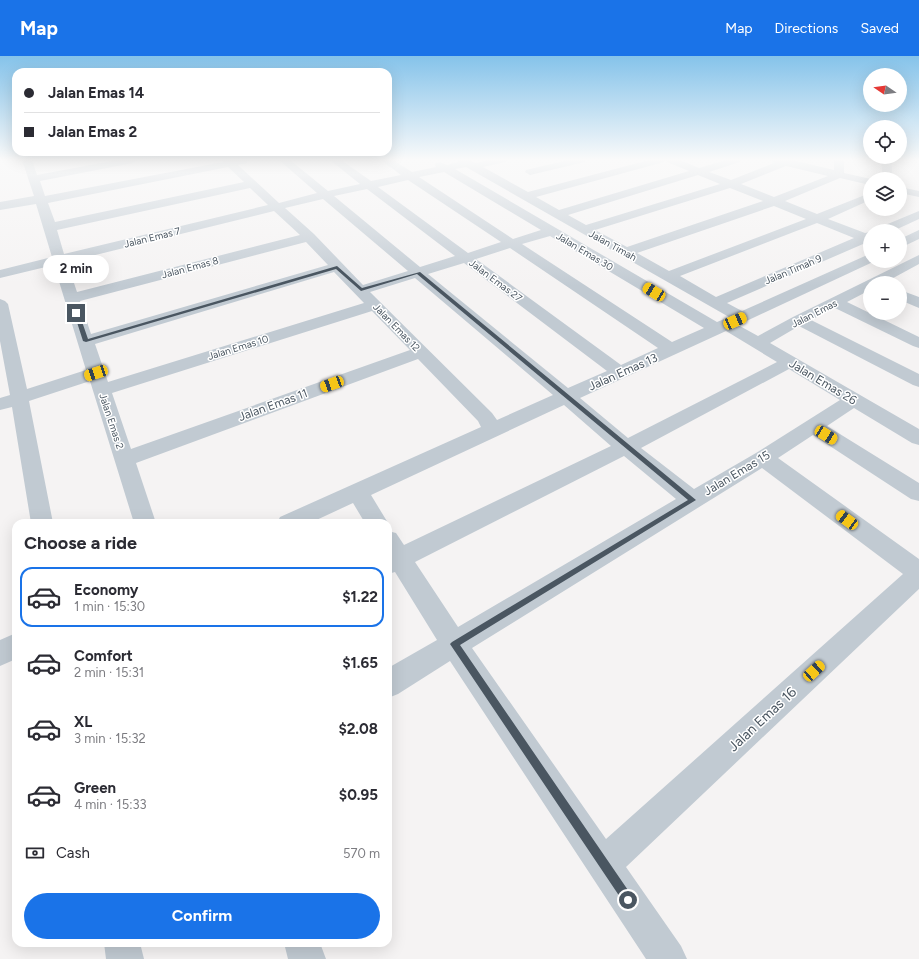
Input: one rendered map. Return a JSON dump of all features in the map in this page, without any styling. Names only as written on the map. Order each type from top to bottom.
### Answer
[{"type":"street","points":[[0,206],[26,202]]},
{"type":"street","name":"Jalan Emas 2","points":[[41,202],[51,227],[59,260],[145,519]]},
{"type":"street","points":[[51,227],[167,202]]},
{"type":"street","name":"Jalan Emas 12","points":[[273,202],[309,236],[337,267],[485,417],[493,430]]},
{"type":"street","name":"Jalan Emas 7","points":[[0,274],[294,202]]},
{"type":"street","points":[[334,202],[692,500]]},
{"type":"street","name":"Jalan Emas 27","points":[[392,202],[620,373]]},
{"type":"street","points":[[449,202],[672,350]]},
{"type":"street","name":"Jalan Emas 30","points":[[503,202],[552,231],[729,324]]},
{"type":"street","name":"Jalan Timah","points":[[538,202],[716,302],[729,324]]},
{"type":"street","points":[[558,214],[597,202]]},
{"type":"street","points":[[585,229],[672,202]]},
{"type":"street","points":[[773,202],[863,236]]},
{"type":"street","points":[[626,252],[773,202]]},
{"type":"street","points":[[668,276],[856,202]]},
{"type":"street","points":[[898,224],[919,215]]},
{"type":"street","points":[[361,290],[552,231]]},
{"type":"street","points":[[907,240],[919,234]]},
{"type":"street","name":"Jalan Emas 8","points":[[72,298],[309,236]]},
{"type":"street","name":"Jalan Timah 9","points":[[716,302],[863,239]]},
{"type":"street","name":"Jalan Emas","points":[[907,262],[919,259]]},
{"type":"street","name":"Jalan Emas 13","points":[[297,519],[863,262]]},
{"type":"street","points":[[907,266],[919,271]]},
{"type":"street","points":[[86,341],[337,267]]},
{"type":"street","name":"Jalan Emas","points":[[882,276],[893,268]]},
{"type":"street","name":"Jalan Emas","points":[[758,343],[799,320],[863,288]]},
{"type":"street","points":[[907,297],[919,303]]},
{"type":"street","points":[[835,302],[919,343]]},
{"type":"street","points":[[0,304],[41,519]]},
{"type":"street","name":"Jalan Emas 10","points":[[0,404],[19,398],[99,382],[375,305]]},
{"type":"street","points":[[799,320],[919,381]]},
{"type":"street","name":"Jalan Emas 26","points":[[729,324],[758,343],[919,438]]},
{"type":"street","name":"Jalan Emas 11","points":[[124,459],[421,352]]},
{"type":"street","points":[[668,959],[392,554],[626,446],[790,362]]},
{"type":"street","name":"Jalan Emas 15","points":[[392,682],[763,458],[853,400]]},
{"type":"street","points":[[813,426],[919,493]]},
{"type":"street","points":[[763,458],[919,573]]},
{"type":"street","points":[[358,492],[375,519]]},
{"type":"street","name":"Jalan Emas 16","points":[[604,864],[919,573]]},
{"type":"street","points":[[0,653],[12,648]]},
{"type":"street","points":[[123,947],[125,959]]},
{"type":"street","points":[[303,947],[307,959]]},
{"type":"route","points":[[76,313],[86,341],[337,267],[361,290],[418,273],[692,500],[454,644],[628,900]]}]
